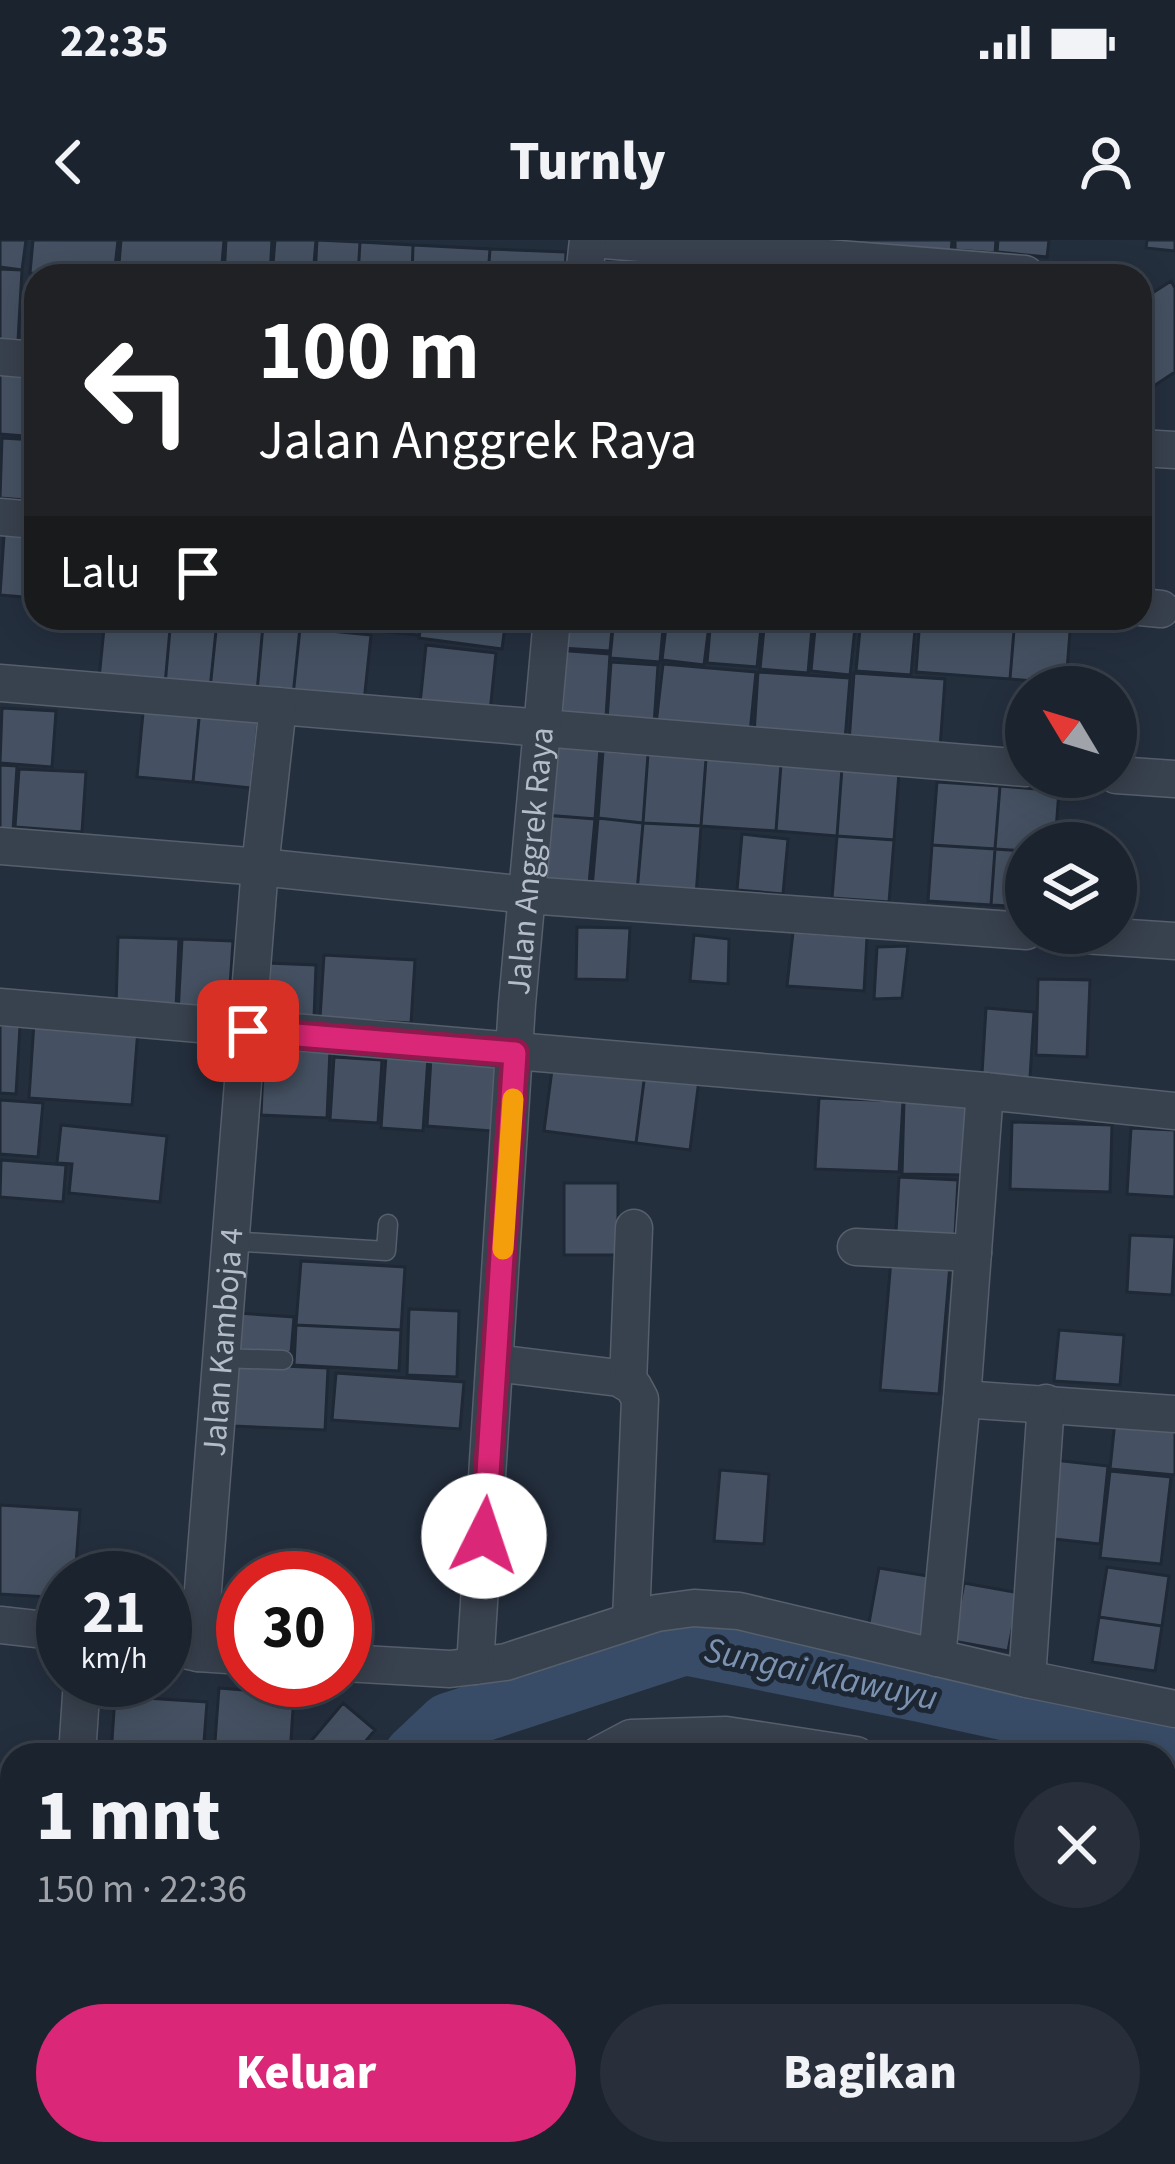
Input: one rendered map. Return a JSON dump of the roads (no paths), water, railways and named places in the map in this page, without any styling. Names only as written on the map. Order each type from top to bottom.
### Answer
[{"type":"street","points":[[604,240],[901,264]]},
{"type":"street","name":"Jalan Anggrek Raya","points":[[475,1666],[526,895],[551,630]]},
{"type":"street","points":[[0,683],[1005,766]]},
{"type":"street","name":"Jalan Kamboja 4","points":[[192,1568],[220,1358],[260,867],[278,706]]},
{"type":"street","points":[[1137,776],[1175,779]]},
{"type":"street","points":[[0,846],[526,895],[1005,929]]},
{"type":"street","points":[[1137,939],[1175,941]]},
{"type":"street","points":[[0,1007],[1175,1111]]},
{"type":"street","points":[[937,1658],[985,1091]]},
{"type":"street","points":[[631,1620],[643,1406],[628,1383],[634,1228]]},
{"type":"street","points":[[856,1246],[973,1253]]},
{"type":"street","points":[[495,1363],[628,1383]]},
{"type":"street","points":[[962,1399],[1175,1414]]},
{"type":"street","points":[[1028,1679],[1046,1403]]},
{"type":"street","points":[[372,1665],[450,1669],[506,1662],[631,1620],[694,1608],[739,1612],[1175,1708]]},
{"type":"street","points":[[0,1625],[36,1629]]},
{"type":"street","points":[[78,1743],[80,1707]]},
{"type":"street","points":[[622,1743],[631,1738],[726,1735],[778,1743]]},
{"type":"lane","points":[[230,1241],[386,1251],[388,1224]]},
{"type":"lane","points":[[220,1358],[283,1360]]},
{"type":"waterway","name":"Sungai Klawuyu","points":[[427,1743],[448,1723],[685,1645],[1152,1743]]}]
